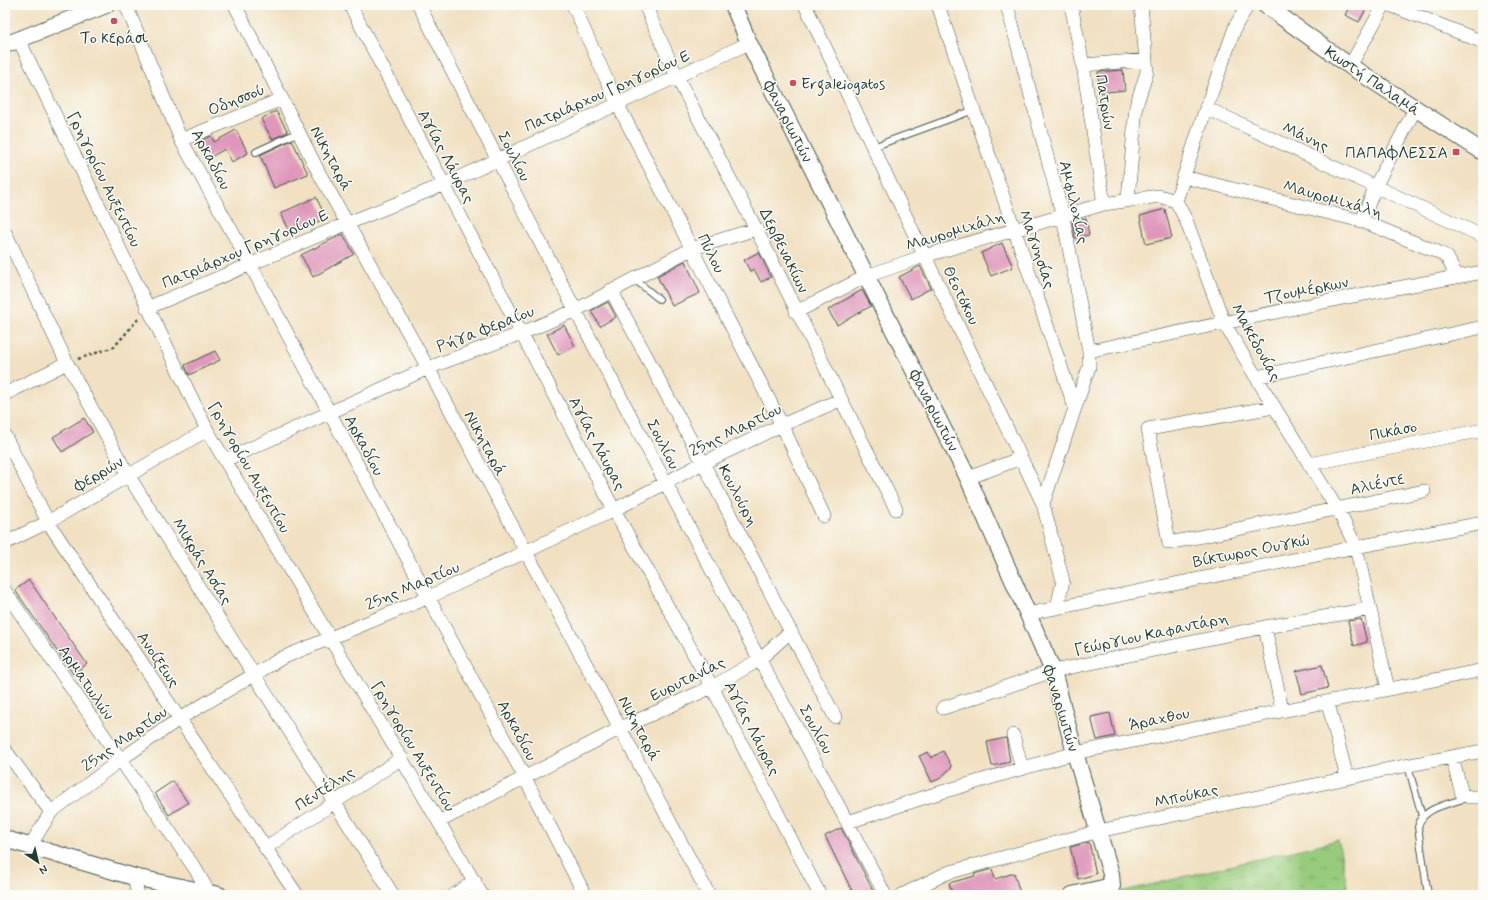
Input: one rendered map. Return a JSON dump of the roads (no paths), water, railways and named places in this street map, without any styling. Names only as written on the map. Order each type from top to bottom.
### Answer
[{"type":"street","points":[[12,42],[106,5]]},
{"type":"street","name":"Αρκαδίου","points":[[126,5],[181,140],[250,264],[585,895]]},
{"type":"street","name":"Νικηταρά","points":[[235,5],[319,173],[428,368],[709,895]]},
{"type":"street","name":"Αγίας Λάυρας","points":[[350,5],[614,510],[712,686],[820,895]]},
{"type":"street","name":"Σουλίου","points":[[419,5],[497,159],[666,483],[759,660],[848,822],[885,895]]},
{"type":"street","name":"Πύλου","points":[[573,5],[618,105],[782,425],[824,516]]},
{"type":"street","name":"Δερβενακίων","points":[[645,5],[677,77],[756,229],[796,312],[896,509]]},
{"type":"street","name":"Φαναριωτών","points":[[733,5],[749,43],[968,478],[1053,671],[1075,753],[1100,830],[1112,874],[1108,890]]},
{"type":"street","name":"Θεοτόκου","points":[[804,5],[1043,504],[1063,581],[1057,607]]},
{"type":"street","name":"Μαγνησίας","points":[[938,5],[1074,408]]},
{"type":"street","name":"Αμφιλοχίας","points":[[1007,5],[1063,217],[1089,351],[1089,367],[1074,408]]},
{"type":"street","name":"Πατρών","points":[[1072,5],[1083,65],[1104,204]]},
{"type":"street","points":[[1128,199],[1136,106],[1147,72],[1141,5]]},
{"type":"street","points":[[1176,201],[1206,108],[1236,25],[1248,5]]},
{"type":"street","name":"Κωστή Παλαμά","points":[[1265,5],[1280,12],[1350,66],[1483,152]]},
{"type":"street","points":[[1350,66],[1384,5]]},
{"type":"street","points":[[1390,5],[1483,42]]},
{"type":"street","name":"Γρηγορίου Αυξεντίου","points":[[12,42],[207,430],[331,637],[361,692],[440,821],[482,895]]},
{"type":"street","name":"Πατριάρχου Γρηγορίου Ε","points":[[147,308],[348,223],[443,185],[749,43]]},
{"type":"street","points":[[1083,65],[1146,60]]},
{"type":"street","name":"Οδησσού","points":[[181,140],[282,99]]},
{"type":"street","name":"Μάνης","points":[[1206,108],[1480,235]]},
{"type":"street","points":[[1362,221],[1375,187],[1415,108]]},
{"type":"street","name":"Μαυρομιχάλη","points":[[1184,177],[1362,221],[1447,257],[1457,277]]},
{"type":"street","name":"Μαυρομιχάλη","points":[[796,312],[867,276],[924,256],[1104,204],[1128,199],[1159,196],[1176,201]]},
{"type":"street","name":"Μακεδονίας","points":[[1176,201],[1186,220],[1224,323],[1337,509],[1356,547],[1388,689]]},
{"type":"street","name":"Ρήγα Φεραίου","points":[[225,460],[328,412],[428,368],[522,334],[576,310],[611,290],[691,249],[756,229]]},
{"type":"street","name":"Μικράς Ασίας","points":[[5,232],[9,252],[128,475],[394,895]]},
{"type":"street","name":"Τζουμέρκων","points":[[1089,351],[1483,272]]},
{"type":"street","name":"Κουλούρη","points":[[611,290],[835,717]]},
{"type":"street","points":[[1256,377],[1483,328]]},
{"type":"street","points":[[5,394],[67,363]]},
{"type":"street","name":"25ης Μαρτίου","points":[[30,846],[51,812],[120,760],[179,719],[287,655],[427,598],[614,510],[703,463],[782,425],[840,400]]},
{"type":"street","name":"Αλιέντε","points":[[1274,407],[1148,429],[1169,543],[1424,491]]},
{"type":"street","points":[[1043,504],[1074,408]]},
{"type":"street","name":"Φερρών","points":[[5,543],[48,522],[207,430]]},
{"type":"street","name":"Πικάσο","points":[[1309,464],[1483,430]]},
{"type":"street","name":"Ανοίξεως","points":[[5,436],[48,522],[297,895]]},
{"type":"street","points":[[968,478],[1021,458]]},
{"type":"street","name":"Βίκτωρος Ουγκώ","points":[[1027,614],[1356,547],[1483,523]]},
{"type":"street","name":"Αρματωλών","points":[[5,591],[213,893]]},
{"type":"street","name":"Γεώργιου Καφαντάρη","points":[[943,708],[1053,671],[1264,627],[1370,609]]},
{"type":"street","points":[[1264,627],[1282,710]]},
{"type":"street","name":"Ευρυτανίας","points":[[440,821],[621,728],[712,686],[759,660],[791,631]]},
{"type":"street","name":"Άραχθου","points":[[848,822],[932,795],[1075,753],[1282,710],[1328,703],[1483,670]]},
{"type":"street","points":[[1328,703],[1347,778]]},
{"type":"street","points":[[1013,735],[1022,769]]},
{"type":"street","points":[[5,750],[51,812]]},
{"type":"street","name":"Μπούκας","points":[[902,895],[947,873],[1100,830],[1347,778],[1483,752]]},
{"type":"street","points":[[1452,757],[1462,794],[1469,797],[1483,797]]},
{"type":"street","name":"Πεντέλης","points":[[265,848],[402,758]]},
{"type":"street","points":[[5,839],[134,877],[213,893]]},
{"type":"street","points":[[134,877],[138,895]]},
{"type":"street","points":[[454,895],[475,881]]},
{"type":"street","points":[[1072,895],[1108,890]]},
{"type":"lane","points":[[873,147],[974,110]]},
{"type":"lane","points":[[256,152],[299,132]]},
{"type":"lane","points":[[634,278],[659,299]]},
{"type":"lane","points":[[1408,766],[1422,816],[1418,827],[1428,895]]},
{"type":"lane","points":[[1422,816],[1432,810],[1469,797]]},
{"type":"place","name":"Το κεράσι","points":[[114,21]]},
{"type":"place","name":"Ergaleiogatos","points":[[793,83]]},
{"type":"place","name":"ΠΑΠΑΦΛΕΣΣΑ","points":[[1456,152]]}]
